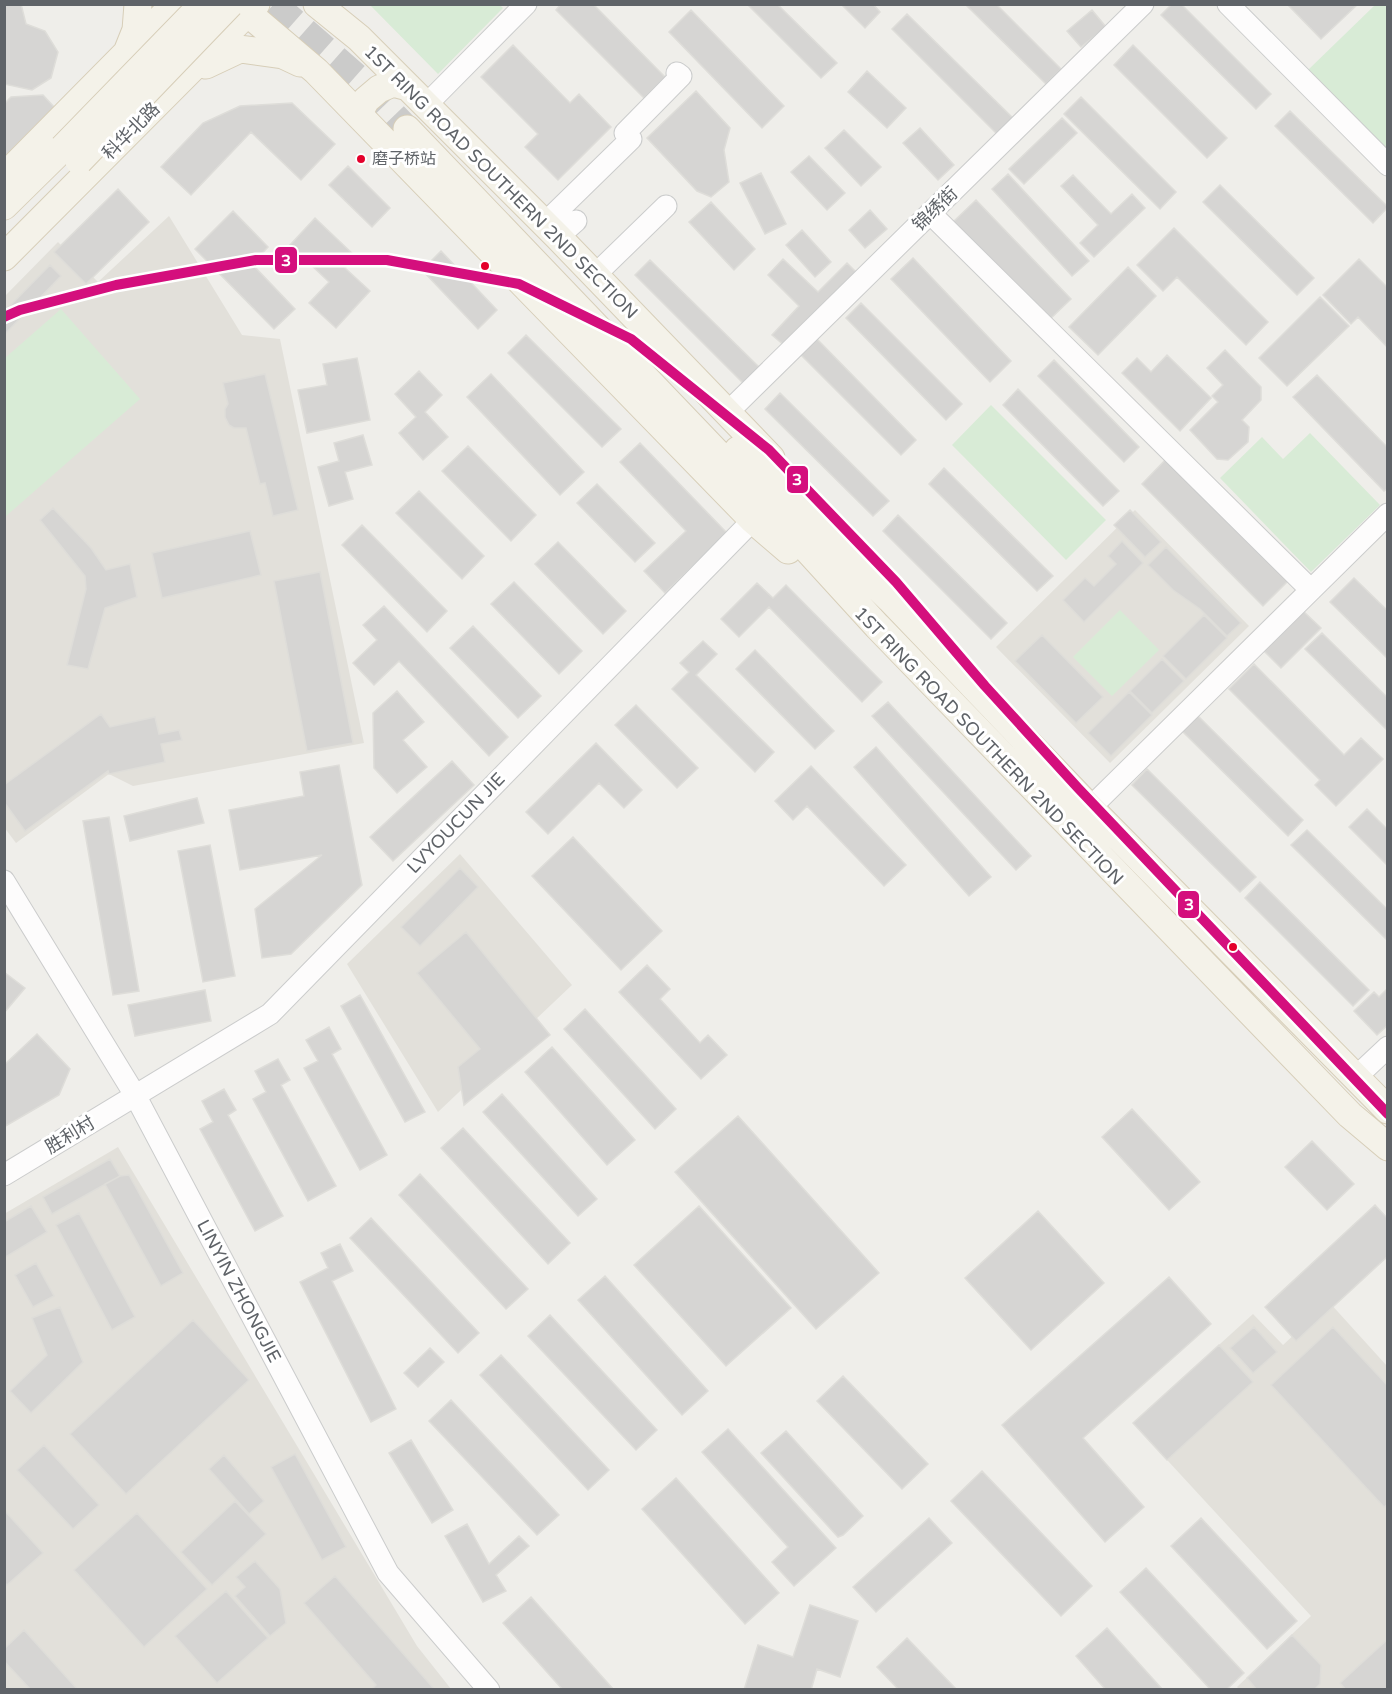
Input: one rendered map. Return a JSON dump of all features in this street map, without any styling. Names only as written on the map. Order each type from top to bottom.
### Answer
[{"type":"main road","points":[[127,54],[136,30],[138,4]]},
{"type":"main road","points":[[4,177],[175,4]]},
{"type":"main road","name":"科华北路","points":[[71,154],[203,4]]},
{"type":"main road","name":"1ST RING ROAD SOUTHERN 2ND SECTION","points":[[317,4],[359,38],[415,110],[559,227],[595,275],[793,480],[890,599],[1090,808],[1376,1097]]},
{"type":"main road","points":[[343,4],[359,38]]},
{"type":"main road","name":"科华北路","points":[[71,154],[243,7]]},
{"type":"main road","name":"科华北路","points":[[4,257],[191,72],[243,7]]},
{"type":"main road","name":"1ST RING ROAD SOUTHERN 2ND SECTION","points":[[243,7],[316,70],[753,520],[877,626],[1350,1115],[1388,1147]]},
{"type":"main road","points":[[191,72],[240,49],[283,55],[316,70]]},
{"type":"main road","points":[[82,100],[111,82],[130,90],[140,111],[123,139]]},
{"type":"main road","points":[[362,118],[361,109],[366,100],[379,89],[393,83],[762,500],[877,626]]},
{"type":"main road","points":[[415,110],[638,352],[890,599]]},
{"type":"main road","points":[[4,206],[71,154]]},
{"type":"main road","points":[[4,237],[71,154]]},
{"type":"main road","name":"1ST RING ROAD SOUTHERN 2ND SECTION","points":[[1350,1115],[1388,1166]]},
{"type":"street","points":[[415,110],[526,4]]},
{"type":"street","name":"锦绣街","points":[[727,413],[1143,4]]},
{"type":"street","points":[[1228,4],[1388,165]]},
{"type":"street","points":[[559,227],[631,138],[625,133],[681,76],[677,73]]},
{"type":"street","points":[[595,275],[666,206]]},
{"type":"street","points":[[930,213],[1311,590]]},
{"type":"street","points":[[1090,808],[1388,514]]},
{"type":"street","name":"LVYOUCUN JIE","points":[[135,1095],[270,1014],[753,520]]},
{"type":"street","name":"LINYIN ZHONGJIE","points":[[4,881],[135,1095],[388,1573],[489,1689]]},
{"type":"street","points":[[1376,1097],[1388,1047]]},
{"type":"street","name":"胜利村","points":[[4,1175],[135,1095]]},
{"type":"shaded area","points":[[169,216],[242,335],[280,339],[364,743],[133,786],[109,774],[16,843],[4,827],[4,297],[58,242],[98,282]]},
{"type":"shaded area","points":[[1135,510],[1249,626],[1110,763],[996,647]]},
{"type":"shaded area","points":[[460,854],[572,985],[438,1112],[347,964]]},
{"type":"shaded area","points":[[118,1147],[417,1646],[451,1689],[5,1689],[4,1214]]},
{"type":"shaded area","points":[[1329,1302],[1387,1366],[1387,1689],[1239,1689],[1237,1687],[1311,1616],[1133,1423],[1253,1314],[1283,1345]]},
{"type":"green space","points":[[370,5],[500,5],[503,8],[438,74]]},
{"type":"green space","points":[[1375,5],[1387,5],[1387,151],[1308,70]]},
{"type":"green space","points":[[61,309],[140,399],[6,516],[4,513],[5,358]]},
{"type":"green space","points":[[991,405],[1106,520],[1066,560],[952,445]]},
{"type":"green space","points":[[1310,433],[1380,505],[1311,572],[1220,478],[1262,437],[1283,459]]},
{"type":"green space","points":[[1120,610],[1159,650],[1112,696],[1073,657]]},
{"type":"building","points":[[4,4],[21,4],[26,24],[45,31],[58,52],[51,78],[32,90],[4,84]]},
{"type":"building","points":[[561,4],[593,4],[665,77],[644,98],[556,10]]},
{"type":"building","points":[[747,4],[777,4],[837,63],[821,78]]},
{"type":"building","points":[[841,4],[873,4],[880,12],[865,28]]},
{"type":"building","points":[[965,4],[996,4],[1061,69],[1046,84]]},
{"type":"building","points":[[1172,4],[1181,4],[1271,94],[1256,109],[1161,15]]},
{"type":"building","points":[[1287,4],[1357,4],[1357,5],[1321,39]]},
{"type":"building","points":[[691,10],[784,106],[762,128],[669,32]]},
{"type":"building","points":[[1092,10],[1106,27],[1081,47],[1067,31]]},
{"type":"building","points":[[907,14],[1016,121],[1000,137],[892,29]]},
{"type":"building","points":[[513,45],[570,103],[579,94],[611,127],[558,180],[525,147],[538,134],[481,77]]},
{"type":"building","points":[[1133,45],[1227,138],[1207,158],[1114,65]]},
{"type":"building","points":[[867,71],[906,108],[887,128],[848,92]]},
{"type":"building","points":[[696,91],[730,128],[724,150],[729,182],[711,197],[697,191],[647,138]]},
{"type":"building","points":[[43,95],[55,108],[4,159],[4,104],[11,97]]},
{"type":"building","points":[[1081,97],[1176,192],[1160,209],[1064,114]]},
{"type":"building","points":[[292,103],[335,144],[301,180],[251,132],[191,195],[161,167],[203,123],[240,106]]},
{"type":"building","points":[[1290,111],[1388,207],[1373,223],[1275,126]]},
{"type":"building","points":[[1062,118],[1077,133],[1024,184],[1009,169]]},
{"type":"building","points":[[920,128],[954,165],[938,180],[903,143]]},
{"type":"building","points":[[844,130],[881,167],[861,186],[825,148]]},
{"type":"building","points":[[809,156],[845,193],[827,210],[791,172]]},
{"type":"building","points":[[348,166],[390,208],[372,227],[329,185]]},
{"type":"building","points":[[761,173],[786,224],[765,234],[740,183]]},
{"type":"building","points":[[1008,174],[1089,261],[1072,276],[992,189]]},
{"type":"building","points":[[1073,175],[1111,214],[1132,194],[1145,208],[1094,257],[1080,243],[1098,225],[1061,186]]},
{"type":"building","points":[[1220,185],[1314,278],[1297,295],[1203,202]]},
{"type":"building","points":[[118,189],[149,222],[86,284],[54,252]]},
{"type":"building","points":[[976,200],[1071,299],[1047,322],[952,223]]},
{"type":"building","points":[[711,202],[755,249],[734,270],[689,222]]},
{"type":"building","points":[[870,210],[887,229],[865,248],[849,230]]},
{"type":"building","points":[[233,211],[268,247],[252,264],[295,309],[274,329],[195,249]]},
{"type":"building","points":[[315,218],[355,256],[345,268],[370,291],[336,328],[309,303],[329,282],[290,245]]},
{"type":"building","points":[[1174,228],[1268,322],[1246,345],[1177,277],[1163,291],[1137,265]]},
{"type":"building","points":[[802,230],[831,262],[815,277],[786,245]]},
{"type":"building","points":[[441,251],[497,310],[478,329],[422,270]]},
{"type":"building","points":[[913,258],[1011,361],[990,382],[891,279]]},
{"type":"building","points":[[783,259],[818,292],[847,263],[856,272],[785,346],[772,335],[799,306],[768,275]]},
{"type":"building","points":[[1359,259],[1388,288],[1388,348],[1358,317],[1351,324],[1323,295]]},
{"type":"building","points":[[650,260],[759,367],[743,383],[635,275]]},
{"type":"building","points":[[50,265],[61,276],[4,335],[4,312]]},
{"type":"building","points":[[1128,267],[1156,296],[1098,355],[1069,327]]},
{"type":"building","points":[[1320,297],[1349,326],[1287,386],[1259,358]]},
{"type":"building","points":[[861,303],[962,404],[946,420],[846,318]]},
{"type":"building","points":[[526,335],[621,429],[602,447],[508,353]]},
{"type":"building","points":[[816,338],[916,440],[901,455],[800,354]]},
{"type":"building","points":[[1225,350],[1261,387],[1261,400],[1242,420],[1249,427],[1248,442],[1228,460],[1217,459],[1190,430],[1218,402],[1212,396],[1223,385],[1207,368]]},
{"type":"building","points":[[1167,355],[1211,398],[1180,431],[1122,373],[1137,358],[1151,372]]},
{"type":"building","points":[[357,358],[370,420],[307,433],[298,390],[327,385],[323,364]]},
{"type":"building","points":[[1054,360],[1139,447],[1124,462],[1038,376]]},
{"type":"building","points":[[419,371],[442,395],[425,412],[448,437],[423,460],[399,433],[416,417],[395,394]]},
{"type":"building","points":[[265,374],[298,510],[273,516],[265,483],[260,484],[246,428],[234,428],[229,425],[225,417],[228,404],[223,383]]},
{"type":"building","points":[[491,374],[584,472],[560,495],[467,397]]},
{"type":"building","points":[[1317,375],[1388,448],[1388,488],[1384,491],[1293,397]]},
{"type":"building","points":[[1018,389],[1119,491],[1103,506],[1003,405]]},
{"type":"building","points":[[780,393],[889,501],[873,516],[765,409]]},
{"type":"building","points":[[363,435],[372,465],[345,472],[353,499],[329,506],[318,467],[339,461],[334,443]]},
{"type":"building","points":[[640,443],[727,533],[665,593],[644,571],[686,531],[620,462]]},
{"type":"building","points":[[468,446],[536,515],[511,541],[442,471]]},
{"type":"building","points":[[1169,456],[1290,579],[1263,606],[1142,484]]},
{"type":"building","points":[[944,468],[1053,576],[1037,591],[929,484]]},
{"type":"building","points":[[597,484],[655,543],[635,562],[577,503]]},
{"type":"building","points":[[419,491],[484,556],[462,579],[396,513]]},
{"type":"building","points":[[53,508],[91,548],[106,570],[130,564],[137,597],[105,608],[88,669],[67,665],[86,589],[85,576],[40,520]]},
{"type":"building","points":[[1130,510],[1161,542],[1145,557],[1114,525]]},
{"type":"building","points":[[898,515],[1007,623],[991,639],[883,531]]},
{"type":"building","points":[[362,525],[447,611],[427,632],[342,545]]},
{"type":"building","points":[[250,531],[261,575],[162,598],[152,553]]},
{"type":"building","points":[[1122,541],[1143,563],[1084,622],[1063,600],[1085,578],[1094,586],[1116,564],[1108,556]]},
{"type":"building","points":[[558,542],[626,611],[603,634],[535,564]]},
{"type":"building","points":[[1166,547],[1241,623],[1227,636],[1200,609],[1173,590],[1148,565]]},
{"type":"building","points":[[320,572],[353,743],[307,751],[274,581]]},
{"type":"building","points":[[1354,578],[1388,611],[1388,659],[1330,602]]},
{"type":"building","points":[[514,582],[582,651],[559,674],[491,604]]},
{"type":"building","points":[[757,583],[773,598],[786,585],[882,682],[862,702],[769,607],[739,637],[721,619]]},
{"type":"building","points":[[384,606],[508,737],[489,756],[399,661],[374,685],[353,663],[377,640],[363,625]]},
{"type":"building","points":[[1302,610],[1321,628],[1281,668],[1263,650]]},
{"type":"building","points":[[1204,615],[1227,638],[1186,679],[1163,656]]},
{"type":"building","points":[[473,626],[541,696],[518,718],[450,648]]},
{"type":"building","points":[[1322,633],[1388,698],[1388,731],[1305,649]]},
{"type":"building","points":[[1042,635],[1103,697],[1076,723],[1015,661]]},
{"type":"building","points":[[703,641],[717,654],[696,675],[774,752],[755,772],[672,689],[689,672],[680,663]]},
{"type":"building","points":[[755,650],[834,731],[815,749],[736,669]]},
{"type":"building","points":[[1162,659],[1184,681],[1152,713],[1130,691]]},
{"type":"building","points":[[1254,664],[1344,755],[1361,738],[1383,759],[1336,806],[1315,785],[1320,780],[1229,689]]},
{"type":"building","points":[[397,691],[424,722],[403,740],[427,767],[397,793],[374,768],[373,713]]},
{"type":"building","points":[[1129,692],[1152,715],[1111,756],[1088,733]]},
{"type":"building","points":[[888,702],[1031,856],[1016,870],[872,716]]},
{"type":"building","points":[[636,705],[698,768],[677,788],[615,725]]},
{"type":"building","points":[[1195,713],[1303,820],[1288,836],[1179,728]]},
{"type":"building","points":[[101,714],[110,727],[155,717],[159,734],[179,730],[182,740],[161,744],[165,762],[109,774],[108,771],[25,831],[4,802],[4,785]]},
{"type":"building","points":[[596,743],[642,790],[624,808],[599,783],[548,834],[526,812]]},
{"type":"building","points":[[876,747],[991,877],[969,896],[854,767]]},
{"type":"building","points":[[452,761],[474,785],[393,861],[370,837]]},
{"type":"building","points":[[339,765],[362,885],[291,954],[262,958],[255,909],[322,855],[240,870],[229,810],[304,796],[300,772]]},
{"type":"building","points":[[811,766],[906,865],[884,886],[807,806],[793,820],[775,801]]},
{"type":"building","points":[[1147,769],[1256,877],[1240,892],[1132,785]]},
{"type":"building","points":[[197,798],[204,823],[130,841],[124,816]]},
{"type":"building","points":[[1367,809],[1388,830],[1388,866],[1349,827]]},
{"type":"building","points":[[109,817],[139,991],[113,995],[83,821]]},
{"type":"building","points":[[1307,830],[1388,910],[1388,941],[1291,845]]},
{"type":"building","points":[[573,837],[662,931],[621,970],[532,876]]},
{"type":"building","points":[[210,845],[235,976],[203,982],[178,851]]},
{"type":"building","points":[[460,868],[478,887],[420,946],[401,927]]},
{"type":"building","points":[[1260,882],[1369,990],[1353,1006],[1245,898]]},
{"type":"building","points":[[466,932],[550,1035],[464,1105],[458,1067],[480,1049],[417,973]]},
{"type":"building","points":[[647,965],[670,989],[660,999],[700,1043],[708,1035],[727,1055],[701,1079],[619,992]]},
{"type":"building","points":[[4,972],[25,988],[4,1013]]},
{"type":"building","points":[[1388,988],[1388,1025],[1377,1035],[1354,1011],[1374,992],[1379,997]]},
{"type":"building","points":[[205,990],[211,1021],[135,1036],[128,1005]]},
{"type":"building","points":[[360,995],[425,1112],[405,1122],[341,1006]]},
{"type":"building","points":[[585,1009],[676,1109],[655,1129],[564,1029]]},
{"type":"building","points":[[329,1027],[341,1049],[332,1054],[387,1155],[360,1170],[304,1068],[318,1061],[306,1040]]},
{"type":"building","points":[[37,1034],[70,1069],[59,1095],[4,1127],[4,1065]]},
{"type":"building","points":[[552,1047],[635,1140],[607,1165],[525,1072]]},
{"type":"building","points":[[278,1059],[290,1080],[281,1085],[336,1186],[308,1201],[253,1099],[266,1092],[255,1071]]},
{"type":"building","points":[[224,1089],[236,1110],[228,1115],[283,1216],[255,1231],[200,1129],[213,1122],[202,1101]]},
{"type":"building","points":[[502,1094],[597,1199],[578,1216],[483,1112]]},
{"type":"building","points":[[1132,1109],[1200,1182],[1169,1210],[1102,1137]]},
{"type":"building","points":[[738,1116],[879,1273],[816,1329],[675,1172]]},
{"type":"building","points":[[463,1128],[570,1243],[548,1264],[441,1148]]},
{"type":"building","points":[[1312,1141],[1354,1184],[1327,1210],[1285,1167]]},
{"type":"building","points":[[110,1159],[120,1176],[52,1214],[43,1197]]},
{"type":"building","points":[[420,1174],[528,1289],[506,1309],[399,1195]]},
{"type":"building","points":[[129,1175],[183,1273],[161,1286],[105,1184],[120,1176]]},
{"type":"building","points":[[1375,1205],[1388,1219],[1388,1256],[1296,1341],[1265,1307]]},
{"type":"building","points":[[31,1206],[47,1232],[4,1258],[4,1222]]},
{"type":"building","points":[[699,1206],[791,1308],[726,1366],[634,1265]]},
{"type":"building","points":[[1038,1211],[1104,1283],[1031,1350],[965,1278]]},
{"type":"building","points":[[79,1213],[135,1317],[112,1330],[56,1225]]},
{"type":"building","points":[[371,1218],[479,1333],[458,1353],[350,1238]]},
{"type":"building","points":[[340,1244],[353,1271],[332,1281],[396,1409],[371,1422],[300,1282],[328,1268],[321,1253]]},
{"type":"building","points":[[36,1263],[54,1296],[33,1307],[15,1275]]},
{"type":"building","points":[[605,1276],[708,1391],[682,1415],[578,1300]]},
{"type":"building","points":[[1169,1277],[1211,1324],[1083,1438],[1144,1507],[1105,1542],[1002,1425]]},
{"type":"building","points":[[60,1307],[83,1362],[31,1413],[10,1391],[47,1355],[32,1318]]},
{"type":"building","points":[[550,1315],[657,1430],[636,1450],[528,1336]]},
{"type":"building","points":[[193,1320],[249,1380],[126,1494],[70,1434]]},
{"type":"building","points":[[1254,1327],[1277,1352],[1253,1373],[1230,1348]]},
{"type":"building","points":[[1333,1327],[1388,1386],[1388,1504],[1384,1507],[1271,1385]]},
{"type":"building","points":[[1219,1345],[1253,1382],[1167,1460],[1133,1423]]},
{"type":"building","points":[[430,1348],[444,1362],[418,1387],[404,1373]]},
{"type":"building","points":[[501,1355],[609,1470],[588,1490],[480,1375]]},
{"type":"building","points":[[843,1376],[928,1464],[902,1489],[817,1401]]},
{"type":"building","points":[[451,1400],[559,1515],[537,1535],[429,1421]]},
{"type":"building","points":[[728,1429],[836,1548],[794,1586],[772,1562],[788,1547],[702,1452]]},
{"type":"building","points":[[786,1431],[863,1516],[843,1535],[838,1537],[761,1453]]},
{"type":"building","points":[[411,1440],[453,1510],[432,1523],[389,1453]]},
{"type":"building","points":[[44,1445],[99,1505],[73,1529],[17,1470]]},
{"type":"building","points":[[295,1454],[346,1547],[322,1560],[271,1467]]},
{"type":"building","points":[[224,1455],[264,1501],[249,1514],[209,1469]]},
{"type":"building","points":[[982,1471],[1092,1586],[1061,1616],[951,1501]]},
{"type":"building","points":[[676,1478],[779,1593],[745,1624],[642,1509]]},
{"type":"building","points":[[235,1501],[266,1534],[212,1585],[181,1552]]},
{"type":"building","points":[[4,1510],[43,1553],[7,1585],[4,1582]]},
{"type":"building","points":[[137,1513],[207,1589],[144,1647],[74,1570]]},
{"type":"building","points":[[929,1518],[952,1543],[876,1612],[853,1587]]},
{"type":"building","points":[[1201,1518],[1297,1621],[1267,1649],[1171,1546]]},
{"type":"building","points":[[467,1524],[489,1564],[519,1536],[529,1546],[496,1575],[506,1591],[483,1602],[445,1536]]},
{"type":"building","points":[[255,1561],[280,1589],[286,1623],[270,1636],[235,1596],[245,1587],[236,1577]]},
{"type":"building","points":[[1146,1568],[1244,1673],[1226,1690],[1211,1690],[1120,1592]]},
{"type":"building","points":[[335,1576],[435,1690],[371,1690],[376,1685],[304,1603]]},
{"type":"building","points":[[226,1591],[268,1638],[217,1683],[175,1636]]},
{"type":"building","points":[[531,1597],[614,1690],[563,1690],[503,1623]]},
{"type":"building","points":[[810,1605],[858,1621],[840,1677],[817,1669],[811,1690],[744,1690],[758,1645],[793,1657]]},
{"type":"building","points":[[1107,1628],[1163,1690],[1106,1690],[1076,1656]]},
{"type":"building","points":[[24,1630],[78,1690],[31,1690],[4,1661],[4,1649]]},
{"type":"building","points":[[1292,1635],[1321,1665],[1320,1684],[1314,1690],[1257,1690],[1247,1678]]},
{"type":"building","points":[[907,1638],[957,1690],[899,1690],[877,1667]]},
{"type":"building","points":[[1388,1639],[1388,1690],[1346,1690],[1340,1683]]},
{"type":"tunnel","points":[[274,4],[359,79],[407,129]]},
{"type":"transit line","name":"3","points":[[4,317],[20,310],[116,285],[256,260],[387,260],[519,284],[631,339],[769,450],[896,582],[985,686],[1078,788],[1388,1114]]},
{"type":"place","name":"磨子桥站","points":[[361,159]]}]
